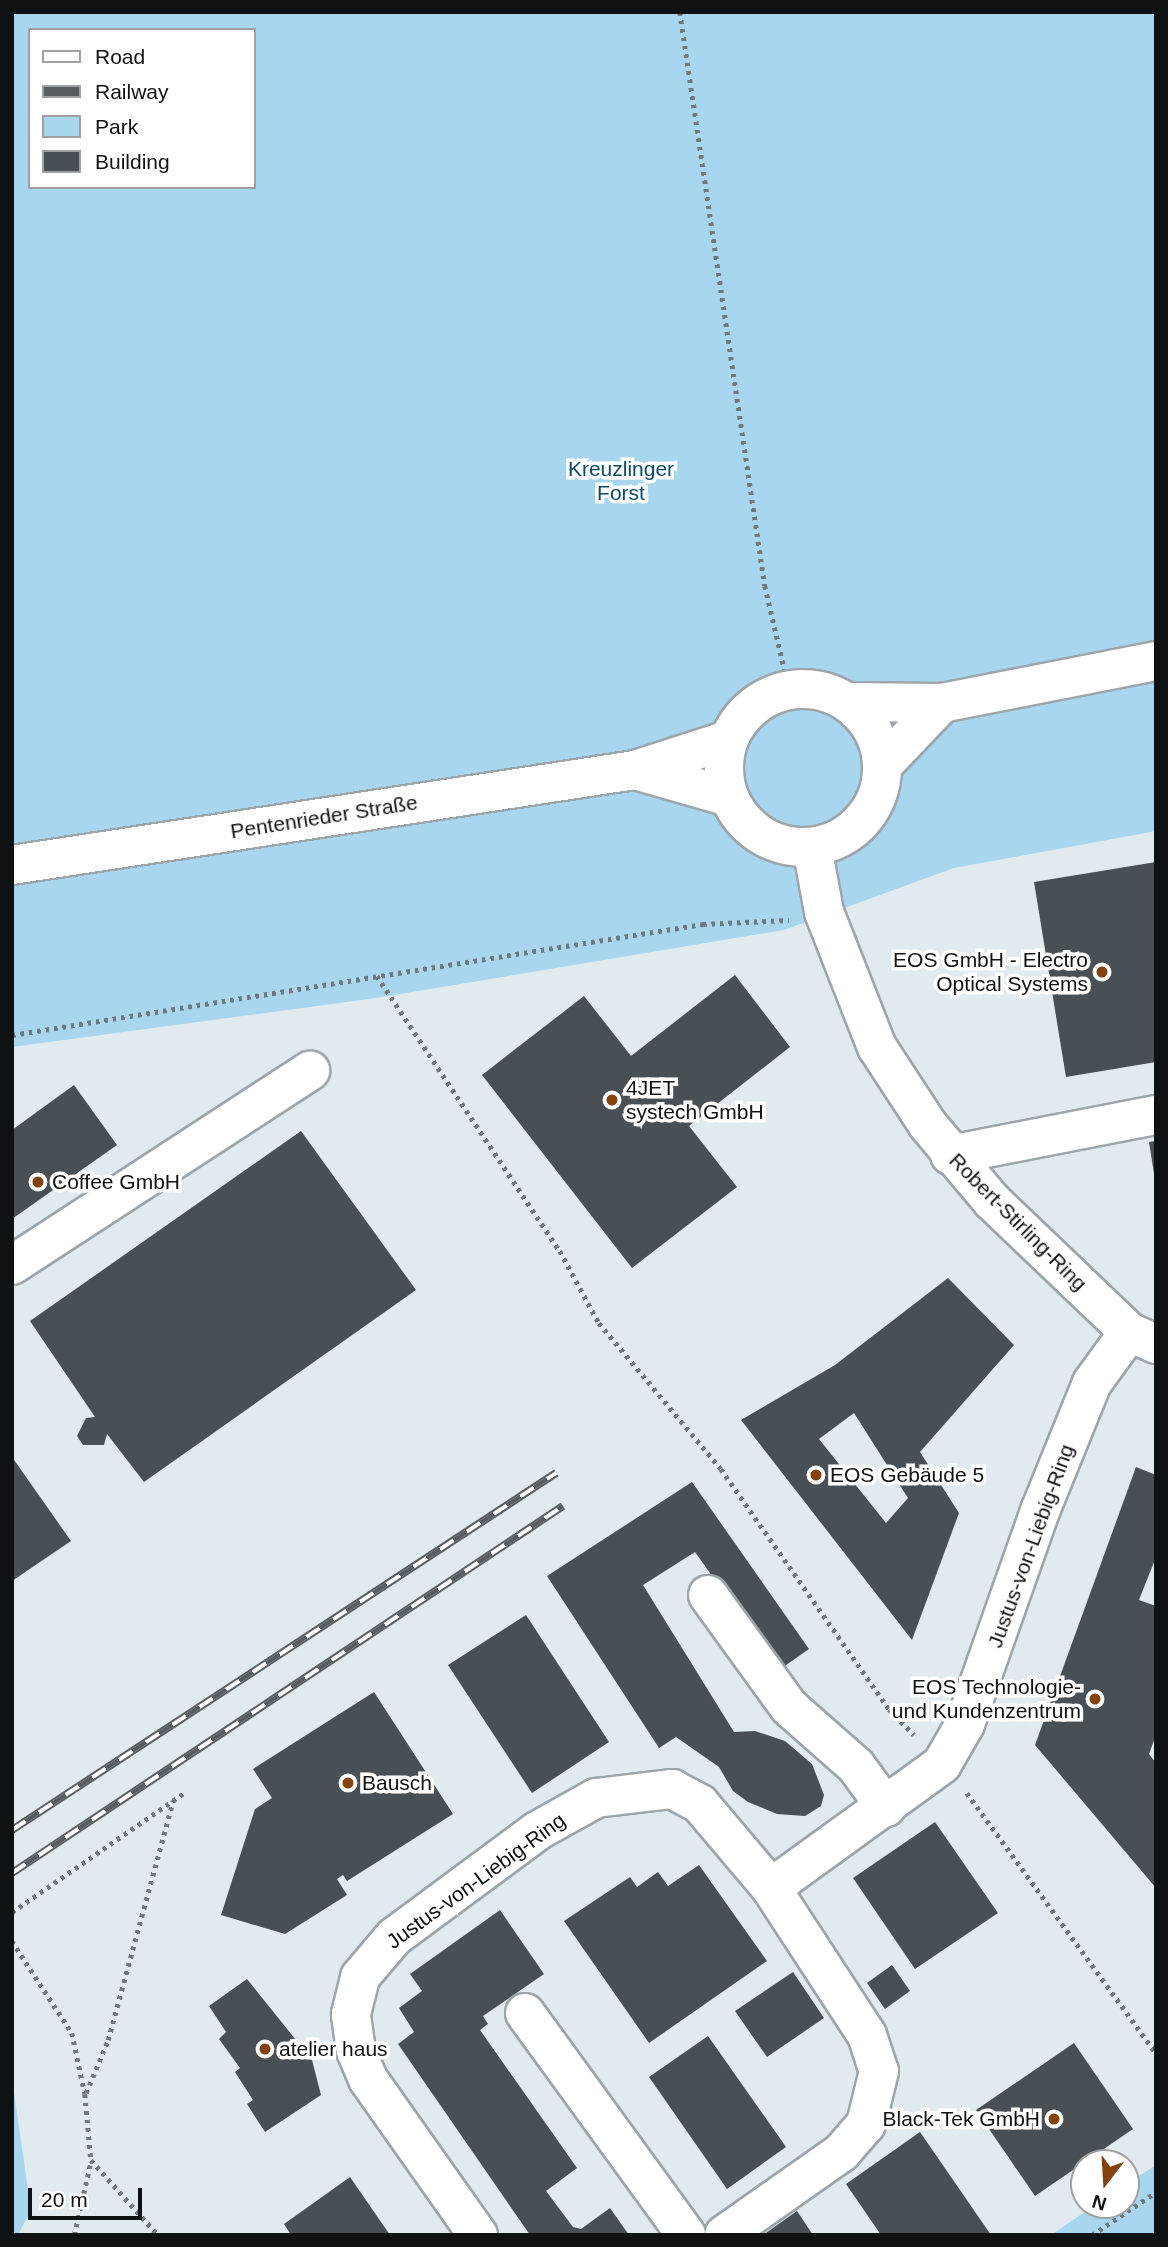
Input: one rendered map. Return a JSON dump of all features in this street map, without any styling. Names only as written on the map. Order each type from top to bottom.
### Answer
[{"type":"street","points":[[847,702],[942,703],[1156,661]]},
{"type":"street","points":[[789,689],[829,692],[847,702],[866,719],[878,740],[883,765],[870,811],[845,834],[811,847],[786,845],[762,835],[742,819],[729,797],[724,759],[728,740],[742,716],[763,699],[789,689]]},
{"type":"street","points":[[883,765],[942,703]]},
{"type":"street","name":"Pentenrieder Straße","points":[[12,865],[635,770],[728,740]]},
{"type":"street","name":"Pentenrieder Straße","points":[[635,770],[729,797]]},
{"type":"street","name":"Robert-Stirling-Ring","points":[[811,847],[824,912],[877,1047],[950,1155],[1143,1338]]},
{"type":"street","points":[[12,1265],[310,1071]]},
{"type":"street","points":[[950,1155],[1156,1115]]},
{"type":"street","name":"Justus-von-Liebig-Ring","points":[[771,1888],[886,1807],[942,1763],[969,1714],[1040,1511],[1093,1383],[1143,1338]]},
{"type":"street","points":[[708,1595],[789,1707],[856,1766],[886,1807]]},
{"type":"street","name":"Justus-von-Liebig-Ring","points":[[478,2235],[368,2079],[356,2051],[351,2014],[360,1978],[394,1937],[537,1831],[596,1797],[642,1790],[672,1789],[700,1804],[771,1888],[867,2035],[880,2071],[866,2124],[842,2152],[724,2235]]},
{"type":"street","points":[[525,2013],[686,2235]]},
{"type":"path","points":[[680,12],[765,586],[789,689]]},
{"type":"path","points":[[12,1035],[703,924],[783,921],[824,912]]},
{"type":"path","points":[[377,976],[560,1251],[599,1323],[729,1479],[889,1709],[942,1763],[1156,2053]]},
{"type":"path","points":[[12,1912],[184,1793]]},
{"type":"path","points":[[85,2094],[108,2040],[173,1801]]},
{"type":"path","points":[[12,1941],[72,2033],[85,2094],[91,2160],[74,2235]]},
{"type":"path","points":[[91,2160],[158,2235]]},
{"type":"path","points":[[1092,2235],[1156,2192]]},
{"type":"green space","name":"Kreuzlinger Forst","points":[[12,12],[1156,12],[1156,831],[954,868],[784,930],[376,998],[12,1047]]},
{"type":"green space","points":[[12,2079],[31,2210],[18,2235],[12,2235]]},
{"type":"green space","points":[[1156,2165],[1156,2235],[1051,2235],[1074,2219],[1140,2219],[1140,2175]]},
{"type":"building","name":"EOS GmbH - Electro Optical Systems","points":[[1156,862],[1156,1062],[1066,1077],[1034,882]]},
{"type":"building","name":"4JET systech GmbH","points":[[735,975],[790,1047],[689,1126],[737,1187],[632,1268],[482,1075],[584,996],[631,1056]]},
{"type":"building","name":"Coffee GmbH","points":[[74,1085],[117,1145],[12,1219],[12,1130]]},
{"type":"building","points":[[301,1131],[416,1290],[144,1482],[107,1434],[104,1445],[83,1445],[77,1436],[86,1418],[95,1417],[30,1321]]},
{"type":"building","points":[[1156,1141],[1156,1174],[1154,1174],[1149,1142]]},
{"type":"building","name":"EOS Gebäude 5","points":[[948,1278],[1014,1345],[920,1452],[959,1513],[912,1640],[741,1420],[835,1365]],"holes":[[[854,1413],[908,1498],[886,1523],[819,1439]]]},
{"type":"building","points":[[12,1457],[71,1541],[12,1581]]},
{"type":"building","name":"EOS Technologie- und Kundenzentrum","points":[[1136,1467],[1156,1475],[1156,1557],[1139,1600],[1156,1606],[1156,1735],[1149,1754],[1156,1763],[1156,1888],[1035,1745]]},
{"type":"building","points":[[692,1482],[809,1649],[779,1670],[695,1552],[643,1585],[734,1732],[755,1731],[785,1741],[812,1764],[824,1795],[821,1806],[805,1816],[777,1814],[748,1802],[733,1791],[719,1767],[676,1737],[659,1748],[547,1576]]},
{"type":"building","points":[[526,1615],[609,1742],[532,1793],[448,1665]]},
{"type":"building","name":"Bausch","points":[[374,1692],[453,1814],[347,1881],[343,1875],[337,1879],[347,1895],[285,1934],[221,1915],[255,1809],[272,1798],[253,1769]]},
{"type":"building","points":[[935,1822],[998,1913],[915,1969],[853,1878]]},
{"type":"building","points":[[699,1865],[767,1961],[649,2043],[564,1921],[630,1877],[637,1887],[658,1872],[668,1886]]},
{"type":"building","points":[[500,1910],[544,1974],[483,2016],[488,2024],[480,2030],[577,2168],[546,2191],[573,2227],[581,2229],[610,2208],[629,2235],[530,2235],[398,2044],[414,2032],[399,2008],[422,1991],[410,1974]]},
{"type":"building","points":[[892,1965],[910,1991],[885,2009],[867,1983]]},
{"type":"building","points":[[793,1972],[824,2018],[767,2057],[735,2011]]},
{"type":"building","name":"atelier haus","points":[[247,1979],[312,2060],[321,2095],[265,2132],[247,2104],[253,2100],[235,2072],[240,2068],[219,2039],[226,2032],[209,2006]]},
{"type":"building","points":[[708,2036],[786,2147],[727,2189],[649,2077]]},
{"type":"building","name":"Black-Tek GmbH","points":[[1074,2043],[1133,2129],[1104,2149],[1070,2149],[1070,2172],[1035,2196],[976,2110]]},
{"type":"building","points":[[920,2132],[991,2235],[881,2235],[846,2184]]},
{"type":"building","points":[[350,2177],[390,2235],[291,2235],[284,2224]]},
{"type":"building","points":[[797,2211],[813,2235],[763,2235]]},
{"type":"railway","points":[[12,1830],[556,1473]]},
{"type":"railway","points":[[12,1873],[563,1506]]},
{"type":"place","name":"EOS GmbH - Electro Optical Systems","points":[[1102,972]]},
{"type":"place","name":"4JET systech GmbH","points":[[612,1100]]},
{"type":"place","name":"Coffee GmbH","points":[[38,1182]]},
{"type":"place","name":"EOS Gebäude 5","points":[[816,1475]]},
{"type":"place","name":"EOS Technologie- und Kundenzentrum","points":[[1095,1699]]},
{"type":"place","name":"Bausch","points":[[348,1783]]},
{"type":"place","name":"atelier haus","points":[[265,2049]]},
{"type":"place","name":"Black-Tek GmbH","points":[[1054,2119]]}]
